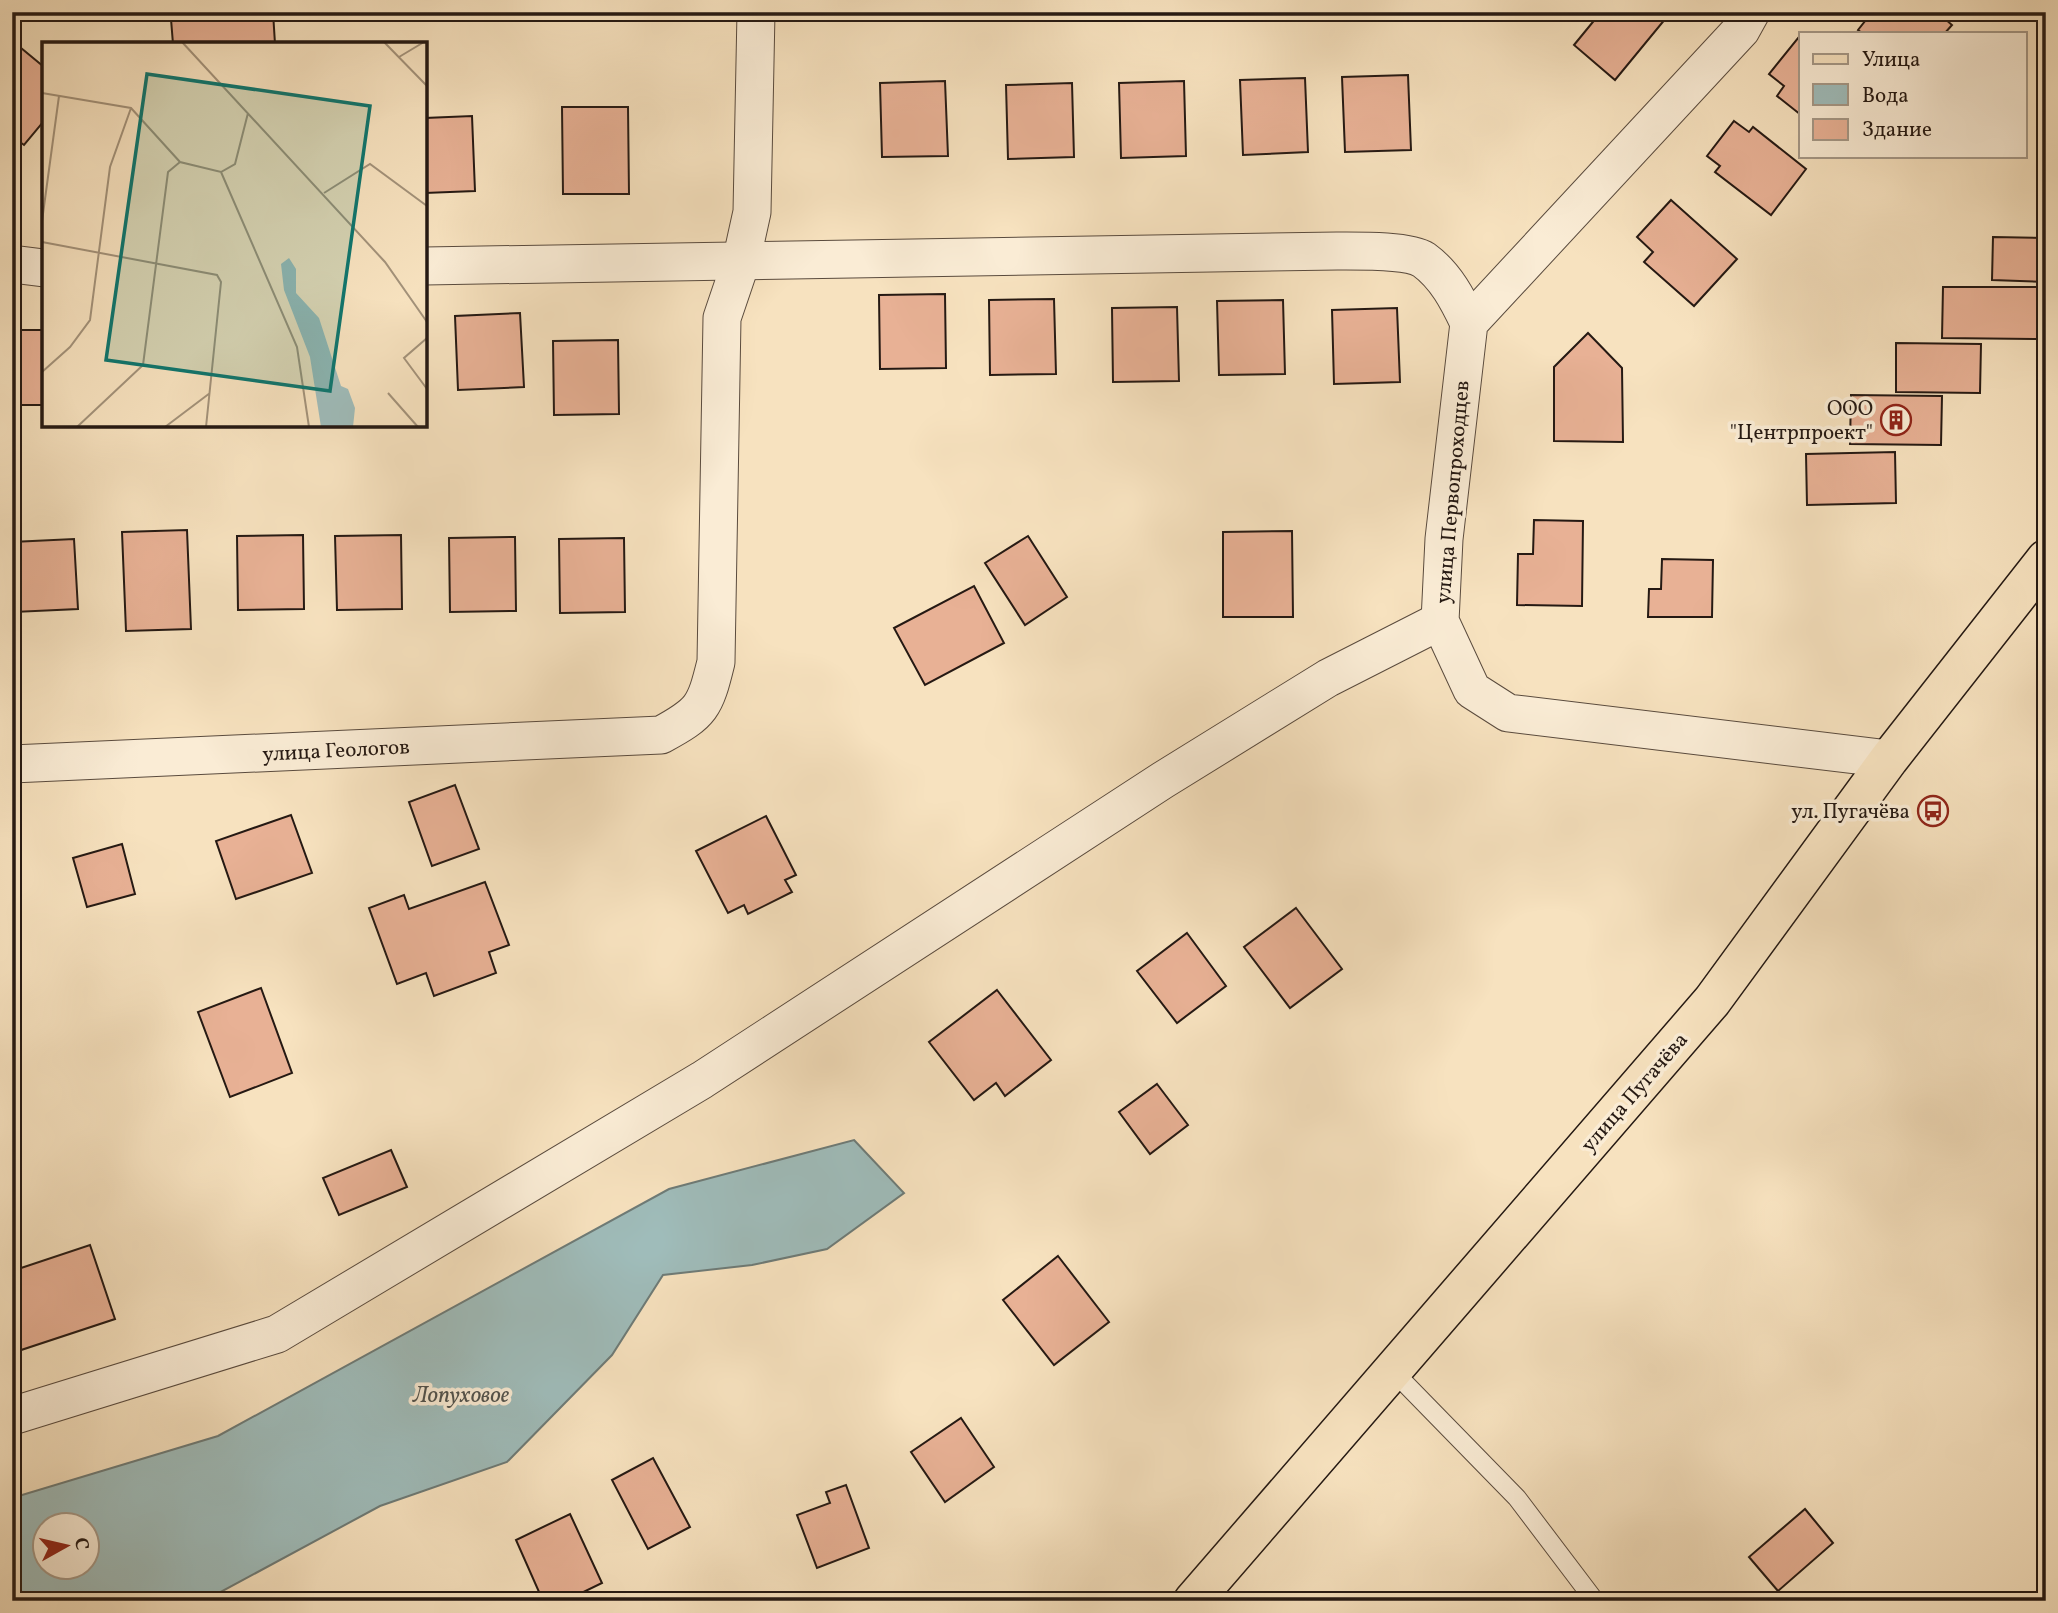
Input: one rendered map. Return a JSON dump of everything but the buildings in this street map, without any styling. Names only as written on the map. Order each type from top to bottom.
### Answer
[{"type":"main road","name":"улица Пугачёва","points":[[1193,1601],[1712,1001],[1889,759],[2046,559]]},
{"type":"street","points":[[741,262],[752,212],[756,12]]},
{"type":"street","points":[[427,266],[1387,252],[1423,259],[1453,290],[1469,323],[1741,30],[1751,12]]},
{"type":"street","name":"улица Геологов","points":[[12,764],[660,735],[687,721],[707,698],[716,662],[722,318],[741,262]]},
{"type":"street","points":[[12,264],[42,268]]},
{"type":"street","name":"улица Первопроходцев","points":[[1469,323],[1444,539],[1440,621],[1472,690],[1508,713],[1889,759]]},
{"type":"street","points":[[12,1416],[277,1334],[702,1080],[1163,780],[1328,678],[1440,621]]},
{"type":"lane","points":[[1392,1370],[1517,1498],[1595,1601]]},
{"type":"water","name":"Лопуховое","points":[[854,1140],[904,1193],[827,1249],[752,1265],[663,1275],[612,1355],[507,1462],[380,1506],[204,1601],[12,1601],[12,1498],[218,1436],[669,1189]]},
{"type":"place","name":"ООО \"Центрпроект\"","points":[[1896,420]]},
{"type":"place","name":"ул. Пугачёва","points":[[1933,811]]}]
